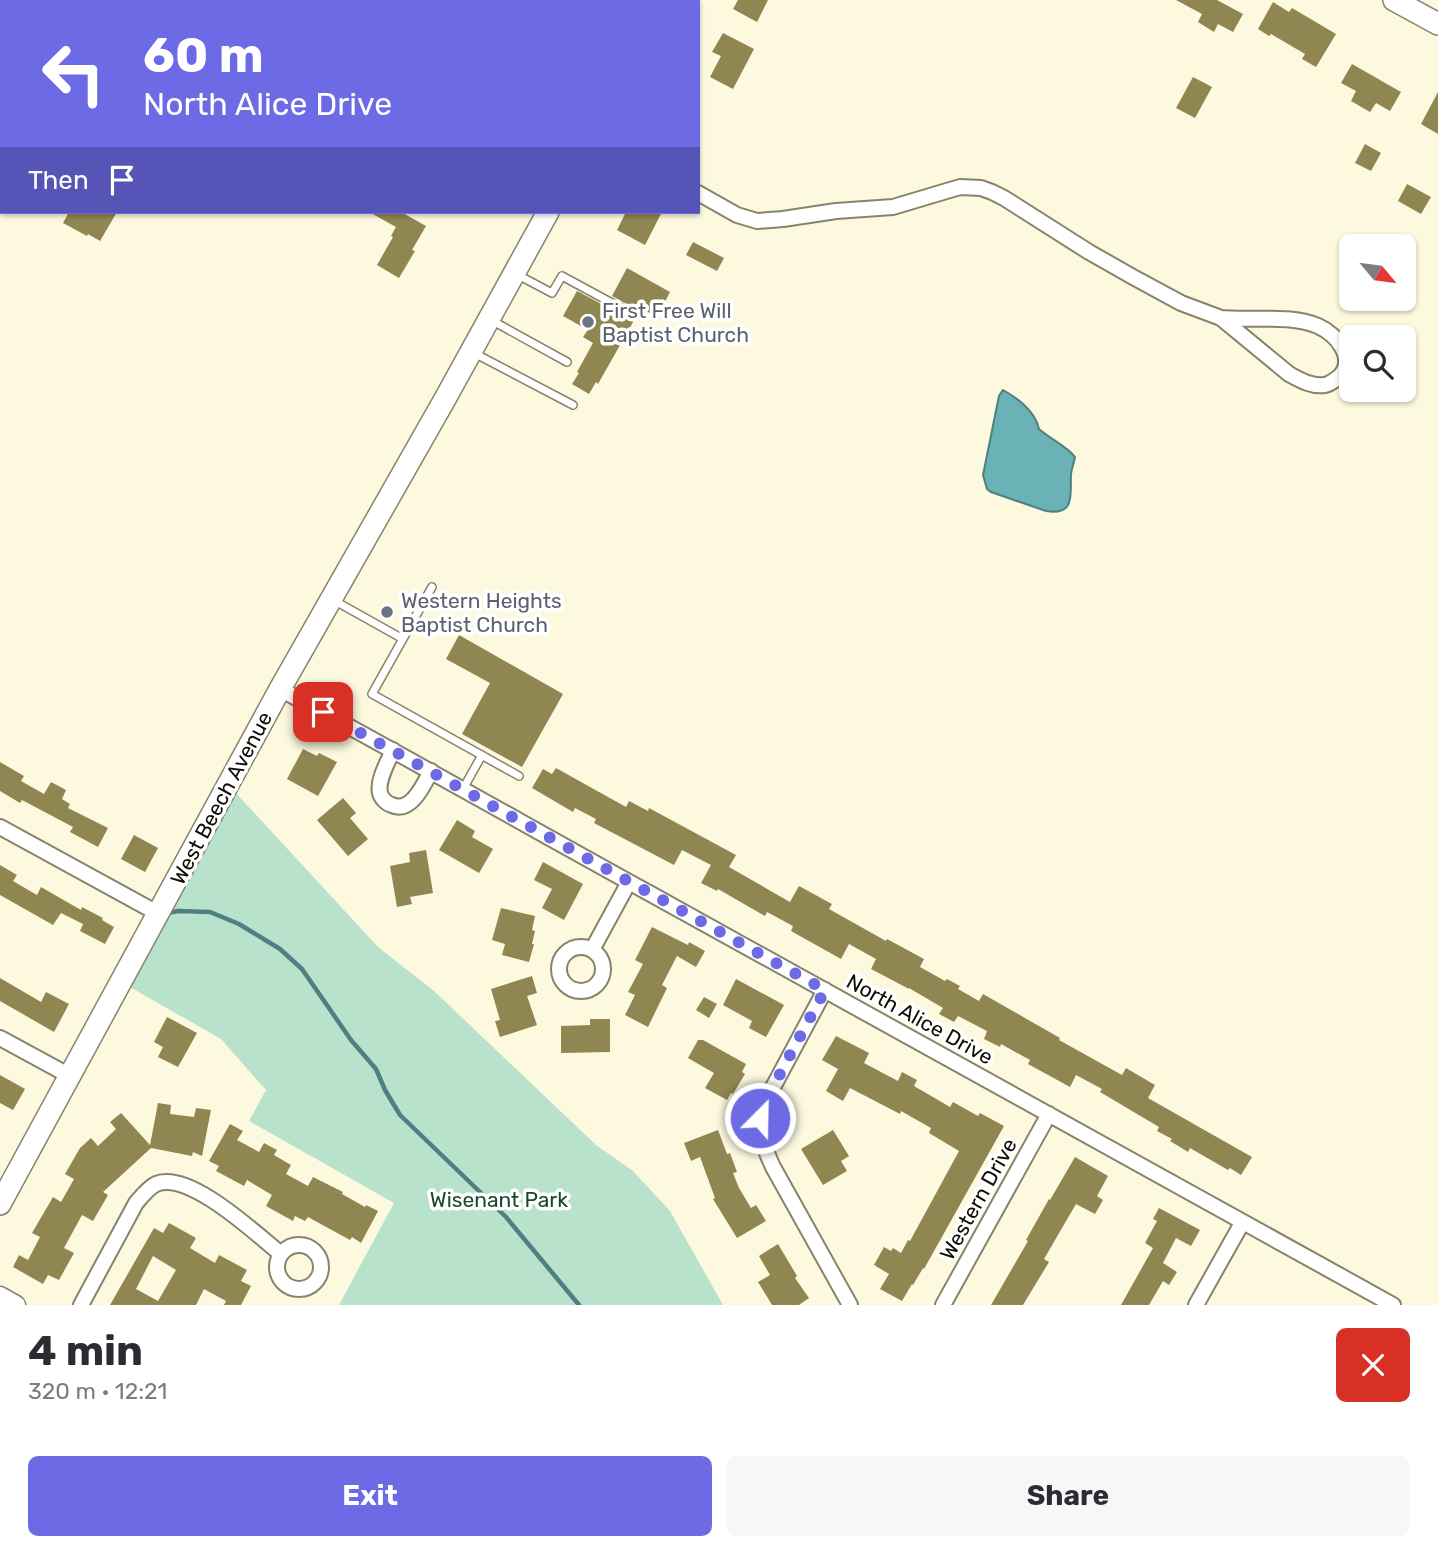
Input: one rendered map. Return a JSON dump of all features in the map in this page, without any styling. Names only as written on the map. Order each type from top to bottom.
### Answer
[{"type":"main road","points":[[1394,0],[1438,24]]},
{"type":"main road","name":"West Beech Avenue","points":[[0,1204],[280,689],[547,214]]},
{"type":"street","points":[[700,194],[737,215],[757,220],[893,207],[960,187],[981,188],[1004,198],[1089,252],[1181,303],[1222,318],[1294,320],[1319,327],[1340,343],[1346,354],[1347,364],[1343,373],[1326,385],[1302,381],[1289,374],[1222,318]]},
{"type":"street","name":"North Alice Drive","points":[[280,689],[1393,1305]]},
{"type":"street","points":[[393,750],[381,780],[380,793],[391,805],[399,807],[412,800],[431,771]]},
{"type":"street","points":[[0,827],[159,914]]},
{"type":"street","points":[[592,950],[629,882]]},
{"type":"street","points":[[825,990],[765,1104],[760,1118],[761,1133],[765,1151],[773,1167],[850,1305]]},
{"type":"street","points":[[0,1038],[70,1076]]},
{"type":"street","name":"Western Drive","points":[[943,1305],[1049,1114]]},
{"type":"street","points":[[81,1305],[136,1203],[146,1191],[158,1184],[183,1184],[195,1190],[226,1209],[281,1254]]},
{"type":"street","points":[[1196,1305],[1242,1223]]},
{"type":"street","points":[[0,1296],[16,1305]]},
{"type":"lane","points":[[514,272],[552,293],[562,276],[623,309]]},
{"type":"lane","points":[[489,319],[568,362]]},
{"type":"lane","points":[[471,352],[573,405]]},
{"type":"lane","points":[[432,587],[372,694],[519,776]]},
{"type":"lane","points":[[331,599],[403,639]]},
{"type":"lane","points":[[463,789],[482,755]]},
{"type":"green space","name":"Wisenant Park","points":[[235,792],[378,947],[434,991],[596,1145],[633,1171],[670,1211],[723,1305],[339,1305],[394,1203],[249,1121],[266,1090],[221,1039],[128,986]]},
{"type":"water","points":[[1003,390],[1026,406],[1039,429],[1075,457],[1071,474],[1071,496],[1067,507],[1062,510],[1046,511],[987,489],[983,475],[999,396]]},
{"type":"building","points":[[738,0],[768,0],[757,22],[733,9]]},
{"type":"building","points":[[1176,0],[1217,0],[1243,14],[1233,32],[1218,24],[1214,32],[1198,22],[1202,14]]},
{"type":"building","points":[[1273,2],[1289,12],[1292,8],[1336,34],[1316,67],[1302,59],[1305,54],[1258,29]]},
{"type":"building","points":[[723,33],[754,49],[733,89],[710,77],[721,56],[712,52]]},
{"type":"building","points":[[1352,64],[1401,92],[1390,111],[1376,103],[1370,112],[1351,101],[1356,91],[1341,83]]},
{"type":"building","points":[[1193,77],[1212,87],[1195,118],[1176,108]]},
{"type":"building","points":[[1438,92],[1438,134],[1421,124]]},
{"type":"building","points":[[1365,144],[1381,153],[1371,171],[1355,163]]},
{"type":"building","points":[[1407,184],[1431,197],[1421,214],[1398,201]]},
{"type":"building","points":[[68,214],[116,214],[100,241],[63,223]]},
{"type":"building","points":[[373,214],[405,214],[426,226],[399,278],[377,265],[396,227]]},
{"type":"building","points":[[625,214],[661,214],[645,245],[617,230]]},
{"type":"building","points":[[693,242],[724,258],[717,271],[686,255]]},
{"type":"building","points":[[627,268],[670,292],[657,317],[641,308],[598,384],[596,382],[589,394],[572,384],[593,343],[583,337],[588,330],[563,316],[577,291],[620,314],[627,314],[628,305],[612,296]]},
{"type":"building","points":[[459,635],[563,694],[522,767],[462,734],[490,683],[446,659]]},
{"type":"building","points":[[303,749],[337,762],[318,796],[287,779]]},
{"type":"building","points":[[0,762],[24,776],[21,781],[44,794],[51,782],[66,790],[62,799],[70,804],[68,808],[108,828],[98,847],[70,832],[73,827],[0,791]]},
{"type":"building","points":[[556,768],[626,807],[629,801],[648,811],[649,808],[736,855],[729,867],[790,902],[799,886],[832,904],[829,909],[924,959],[920,967],[960,986],[958,989],[979,1001],[983,994],[1122,1075],[1126,1068],[1155,1085],[1148,1098],[1252,1157],[1241,1175],[1190,1148],[1188,1152],[1157,1131],[1159,1127],[1100,1092],[1102,1089],[1076,1075],[1070,1087],[1028,1064],[1030,1060],[1001,1044],[1000,1047],[984,1039],[987,1031],[958,1016],[954,1022],[939,1014],[943,1008],[871,969],[876,959],[849,944],[841,959],[791,931],[793,926],[767,912],[765,916],[718,889],[717,891],[701,883],[711,865],[682,850],[674,865],[594,823],[596,819],[575,808],[573,812],[532,788],[543,769],[552,774]]},
{"type":"building","points":[[343,798],[356,813],[350,818],[368,839],[348,856],[317,820]]},
{"type":"building","points":[[457,820],[475,831],[472,837],[493,849],[479,873],[439,850]]},
{"type":"building","points":[[134,835],[158,848],[145,872],[121,859]]},
{"type":"building","points":[[426,850],[433,893],[410,897],[412,904],[397,907],[390,866],[410,862],[409,853]]},
{"type":"building","points":[[543,862],[583,884],[564,920],[542,908],[552,889],[534,880]]},
{"type":"building","points":[[0,865],[17,875],[13,881],[37,895],[41,887],[81,910],[82,907],[103,918],[102,920],[114,927],[105,944],[80,931],[83,924],[61,913],[53,925],[0,895]]},
{"type":"building","points":[[501,908],[535,916],[532,930],[535,931],[534,944],[529,962],[502,955],[505,944],[492,940]]},
{"type":"building","points":[[652,927],[705,951],[696,967],[677,956],[662,985],[667,988],[648,1027],[625,1015],[635,995],[628,992],[643,964],[635,960]]},
{"type":"building","points":[[532,976],[537,993],[527,996],[537,1025],[500,1037],[495,1021],[500,1020],[491,989]]},
{"type":"building","points":[[0,978],[41,1002],[46,992],[69,1004],[54,1032],[0,1001]]},
{"type":"building","points":[[736,979],[784,1005],[766,1037],[749,1028],[752,1021],[723,1005]]},
{"type":"building","points":[[704,997],[717,1004],[709,1018],[696,1010]]},
{"type":"building","points":[[167,1017],[197,1033],[178,1067],[158,1057],[163,1047],[154,1042]]},
{"type":"building","points":[[590,1019],[610,1019],[610,1052],[561,1053],[561,1026],[590,1025]]},
{"type":"building","points":[[836,1036],[869,1053],[864,1063],[898,1081],[902,1072],[917,1080],[914,1086],[950,1107],[953,1102],[1004,1126],[924,1269],[902,1301],[880,1289],[889,1274],[874,1265],[884,1247],[901,1253],[908,1240],[910,1241],[959,1151],[929,1133],[931,1128],[901,1111],[900,1114],[850,1088],[843,1101],[826,1091],[838,1069],[822,1060]]},
{"type":"building","points":[[698,1040],[703,1040],[746,1064],[742,1072],[745,1074],[727,1100],[705,1088],[714,1073],[688,1058]]},
{"type":"building","points":[[0,1075],[25,1089],[13,1110],[0,1103]]},
{"type":"building","points":[[158,1103],[171,1105],[170,1114],[194,1117],[196,1108],[211,1110],[202,1156],[193,1152],[192,1156],[151,1148],[103,1192],[108,1195],[93,1221],[82,1215],[64,1248],[74,1253],[59,1280],[48,1275],[43,1284],[13,1267],[19,1255],[28,1260],[40,1237],[32,1233],[53,1197],[61,1202],[74,1179],[65,1174],[80,1148],[91,1138],[98,1146],[116,1129],[110,1122],[121,1113],[150,1145]]},
{"type":"building","points":[[230,1124],[243,1131],[237,1140],[259,1152],[264,1143],[277,1150],[274,1155],[291,1165],[286,1174],[308,1186],[313,1177],[365,1207],[366,1205],[378,1211],[361,1243],[352,1237],[350,1240],[308,1217],[305,1221],[295,1216],[293,1221],[266,1206],[272,1195],[247,1180],[244,1186],[216,1171],[219,1166],[209,1161]]},
{"type":"building","points":[[718,1130],[737,1172],[733,1173],[739,1188],[751,1208],[756,1205],[766,1221],[737,1238],[713,1199],[715,1198],[700,1157],[691,1161],[684,1143]]},
{"type":"building","points":[[833,1130],[849,1156],[841,1161],[847,1171],[823,1185],[801,1149]]},
{"type":"building","points":[[1075,1157],[1108,1176],[1097,1196],[1103,1200],[1095,1214],[1076,1204],[1044,1259],[1049,1262],[1023,1305],[991,1305],[1049,1199]]},
{"type":"building","points":[[1159,1208],[1200,1230],[1191,1246],[1176,1238],[1163,1263],[1177,1272],[1169,1285],[1163,1281],[1149,1305],[1121,1305],[1153,1248],[1145,1243],[1157,1221],[1153,1219]]},
{"type":"building","points":[[169,1223],[196,1238],[190,1248],[215,1263],[219,1255],[247,1270],[241,1281],[251,1286],[241,1305],[224,1305],[226,1301],[204,1289],[196,1305],[110,1305],[154,1228],[163,1233]],"holes":[[[153,1256],[176,1270],[158,1301],[136,1289]]]},
{"type":"building","points":[[778,1244],[797,1276],[795,1278],[809,1298],[799,1305],[772,1305],[758,1282],[770,1275],[759,1256]]},
{"type":"waterway","points":[[168,913],[210,912],[239,924],[280,949],[302,969],[351,1040],[376,1069],[400,1115],[506,1217],[579,1305]]},
{"type":"place","name":"First Free Will Baptist Church","points":[[588,322]]},
{"type":"place","name":"Western Heights Baptist Church","points":[[387,612]]},
{"type":"route","points":[[323,712],[825,990],[782,1070],[760,1118]]}]
